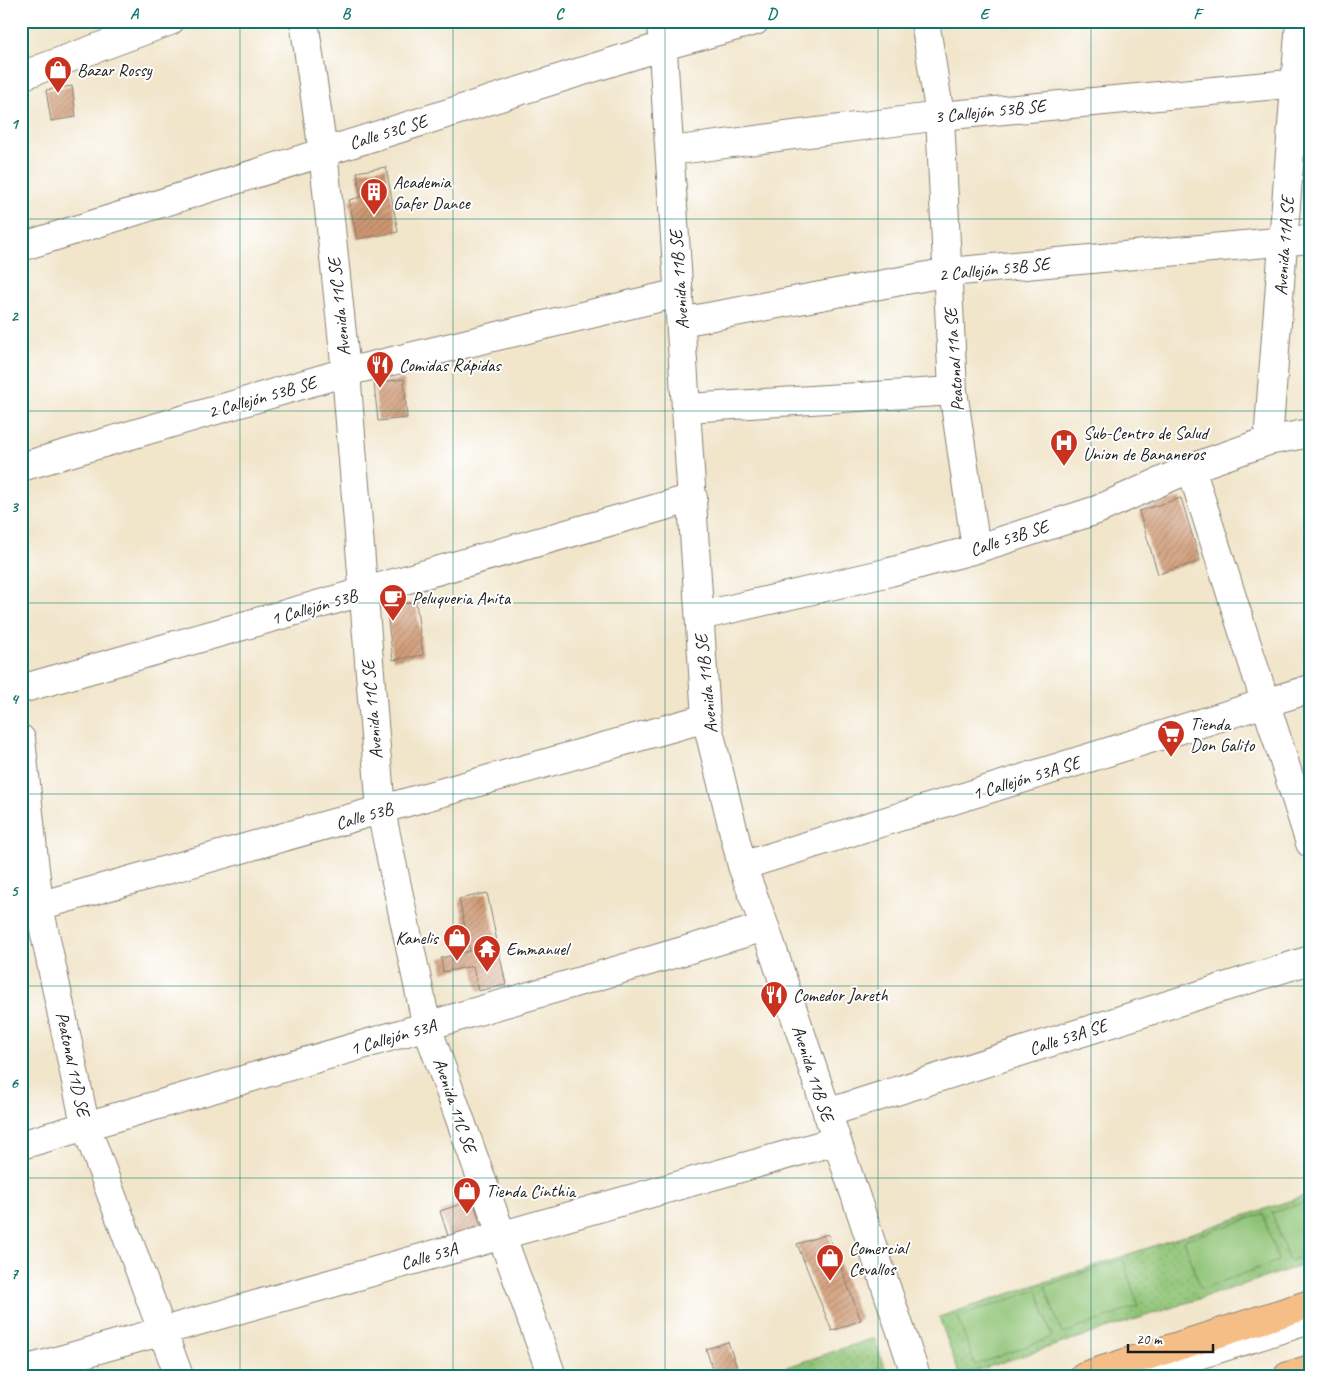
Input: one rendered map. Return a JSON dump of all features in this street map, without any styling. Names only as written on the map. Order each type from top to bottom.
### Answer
[{"type":"main road","points":[[1084,1376],[1310,1304]]},
{"type":"main road","points":[[1288,1376],[1310,1369]]},
{"type":"street","points":[[21,76],[170,21]]},
{"type":"street","name":"Avenida 11C SE","points":[[304,21],[323,152],[346,372],[362,594],[381,811],[428,1027],[552,1376]]},
{"type":"street","name":"Calle 53C SE","points":[[21,247],[323,152],[662,34],[755,21]]},
{"type":"street","name":"Peatonal 11a SE","points":[[925,21],[940,116],[949,272],[953,391],[976,549]]},
{"type":"street","name":"Avenida 11A SE","points":[[1268,441],[1297,241],[1302,82],[1300,21]]},
{"type":"street","name":"Avenida 11B SE","points":[[662,34],[706,718],[742,866],[765,927],[916,1376]]},
{"type":"street","name":"3 Callejón 53B SE","points":[[671,151],[940,116],[1302,82]]},
{"type":"street","name":"2 Callejón 53B SE","points":[[682,322],[949,272],[1297,241]]},
{"type":"street","name":"2 Callejón 53B SE","points":[[21,466],[346,372],[679,292]]},
{"type":"street","points":[[687,408],[953,391]]},
{"type":"street","name":"Calle 53B SE","points":[[700,616],[890,572],[976,549],[1097,510],[1191,468],[1268,441],[1310,433]]},
{"type":"street","points":[[1191,468],[1310,843]]},
{"type":"street","name":"1 Callejón 53B","points":[[21,689],[362,594],[693,498]]},
{"type":"street","name":"1 Callejón 53A SE","points":[[742,866],[1310,689]]},
{"type":"street","name":"Calle 53B","points":[[30,909],[706,718]]},
{"type":"street","name":"Peatonal 11D SE","points":[[21,739],[30,909],[85,1124],[178,1376]]},
{"type":"street","name":"1 Callejón 53A","points":[[21,1145],[85,1124],[428,1027],[765,927]]},
{"type":"street","name":"Calle 53A SE","points":[[827,1113],[1310,960]]},
{"type":"street","name":"Calle 53A","points":[[21,1371],[836,1141]]},
{"type":"street","points":[[1131,1376],[1310,1320]]},
{"type":"green space","points":[[1310,1194],[1310,1263],[960,1376],[939,1317]]},
{"type":"green space","points":[[1310,1200],[1310,1254],[1289,1261],[1272,1213]]},
{"type":"green space","points":[[1263,1214],[1278,1261],[1201,1289],[1184,1240]]},
{"type":"green space","points":[[1123,1259],[1138,1306],[1062,1334],[1045,1286]]},
{"type":"green space","points":[[1037,1290],[1052,1337],[975,1365],[958,1317]]},
{"type":"green space","points":[[874,1338],[888,1376],[760,1376]]},
{"type":"building","points":[[72,86],[76,117],[51,121],[46,90]]},
{"type":"building","name":"Academia Gafer Dance","points":[[386,167],[398,232],[357,239],[349,200],[361,197],[357,172]]},
{"type":"building","points":[[404,379],[407,418],[378,421],[374,383]]},
{"type":"building","points":[[1181,498],[1200,561],[1158,574],[1139,511]]},
{"type":"building","points":[[416,602],[423,655],[393,660],[386,606]]},
{"type":"building","points":[[487,893],[506,985],[478,991],[473,966],[443,972],[441,958],[470,951],[459,899]]},
{"type":"building","points":[[473,1200],[482,1229],[449,1239],[440,1211]]},
{"type":"building","name":"Comercial Cevallos","points":[[828,1234],[861,1320],[832,1331],[797,1244]]},
{"type":"building","points":[[728,1342],[739,1373],[730,1376],[715,1376],[706,1349]]},
{"type":"place","name":"Bazar Rossy","points":[[58,94]]},
{"type":"place","name":"Academia Gafer Dance","points":[[374,216]]},
{"type":"place","name":"Comidas Rápidas","points":[[380,389]]},
{"type":"place","name":"Sub-Centro de Salud Union de Bananeros","points":[[1064,467]]},
{"type":"place","name":"Peluqueria Anita","points":[[393,622]]},
{"type":"place","name":"Tienda Don Galito","points":[[1171,758]]},
{"type":"place","name":"Kanelis","points":[[457,962]]},
{"type":"place","name":"Emmanuel","points":[[487,973]]},
{"type":"place","name":"Comedor Jareth","points":[[774,1019]]},
{"type":"place","name":"Tienda Cinthia","points":[[467,1215]]},
{"type":"place","name":"Comercial Cevallos","points":[[830,1282]]}]
